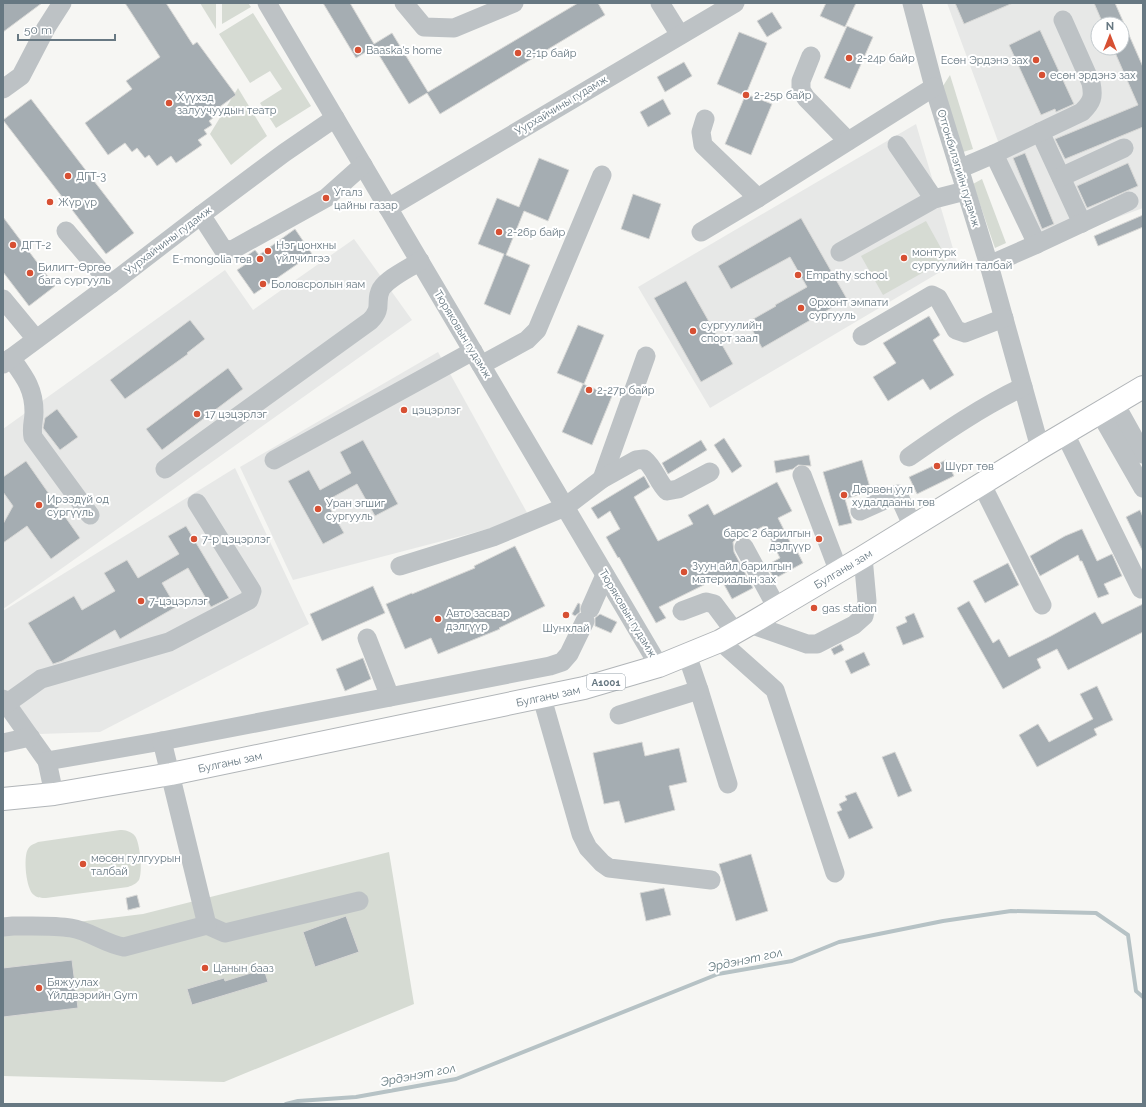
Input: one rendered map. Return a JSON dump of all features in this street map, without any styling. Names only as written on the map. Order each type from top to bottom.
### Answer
[{"type":"highway","name":"Булганы зам","points":[[3,799],[54,794],[171,774],[542,698],[584,688],[659,666],[687,655],[735,632],[777,608],[839,572],[1040,448],[1143,387]]},
{"type":"street","points":[[3,89],[21,76],[46,28],[62,3]]},
{"type":"street","name":"Тюряковын гудамж","points":[[267,3],[659,666]]},
{"type":"street","points":[[404,3],[424,27],[454,28],[514,3]]},
{"type":"street","points":[[660,3],[680,35]]},
{"type":"street","name":"Уурхайчины гудамж","points":[[388,208],[734,3]]},
{"type":"street","name":"Отгонбилэгийн гудамж","points":[[912,3],[934,87],[989,265],[1040,448]]},
{"type":"street","points":[[959,169],[1082,112],[1089,105],[1094,94],[1092,83],[1063,20]]},
{"type":"street","points":[[811,56],[801,81],[801,90],[806,98],[848,141]]},
{"type":"street","points":[[701,232],[758,198],[934,87]]},
{"type":"street","name":"Уурхайчины гудамж","points":[[7,361],[201,215],[335,118]]},
{"type":"street","points":[[706,119],[701,132],[703,145],[758,198]]},
{"type":"street","points":[[1040,132],[1082,223]]},
{"type":"street","points":[[897,145],[934,199]]},
{"type":"street","points":[[1061,177],[1124,148]]},
{"type":"street","points":[[994,154],[1037,244]]},
{"type":"street","points":[[201,215],[223,249],[232,250],[326,198],[363,165]]},
{"type":"street","points":[[274,460],[477,358],[527,340],[537,330],[602,175]]},
{"type":"street","points":[[840,252],[934,199],[965,190]]},
{"type":"street","points":[[989,265],[1129,201]]},
{"type":"street","points":[[66,231],[111,284]]},
{"type":"street","points":[[165,469],[370,321],[378,310],[379,295],[387,282],[420,261]]},
{"type":"street","points":[[862,336],[932,295],[938,298],[956,330],[965,333],[1004,318]]},
{"type":"street","points":[[3,299],[36,339]]},
{"type":"street","points":[[602,480],[646,356]]},
{"type":"street","points":[[7,361],[28,382],[32,391],[34,412],[32,429],[33,437],[90,515]]},
{"type":"street","points":[[909,456],[961,421],[1004,396],[1023,387]]},
{"type":"street","points":[[1107,409],[1143,454]]},
{"type":"street","points":[[1107,409],[1143,488]]},
{"type":"street","points":[[1065,434],[1141,590]]},
{"type":"street","points":[[400,566],[493,537],[565,506],[602,480],[636,460],[644,459],[650,464],[660,484],[667,491],[678,489],[710,472]]},
{"type":"street","points":[[802,475],[839,572]]},
{"type":"street","points":[[982,485],[1042,605]]},
{"type":"street","points":[[860,511],[898,494],[913,527]]},
{"type":"street","points":[[54,794],[47,761],[5,702],[41,679],[169,642],[249,600],[252,591],[197,503]]},
{"type":"street","points":[[744,547],[777,608]]},
{"type":"street","points":[[735,632],[807,644],[817,644],[854,625],[864,616],[867,600],[863,557]]},
{"type":"street","points":[[47,761],[162,741],[550,666],[562,662],[569,654],[606,575]]},
{"type":"street","points":[[682,611],[706,602],[714,604],[775,690],[835,873]]},
{"type":"street","points":[[367,638],[390,697]]},
{"type":"street","points":[[687,655],[728,784]]},
{"type":"street","points":[[507,704],[512,674]]},
{"type":"street","points":[[490,678],[507,704]]},
{"type":"street","points":[[619,715],[699,690]]},
{"type":"street","points":[[542,698],[580,834],[588,848],[596,857],[609,868],[711,880]]},
{"type":"street","points":[[3,743],[30,737]]},
{"type":"street","points":[[162,741],[207,925]]},
{"type":"street","points":[[3,927],[72,928],[89,933],[115,945],[124,947],[207,925],[225,933],[359,901]]},
{"type":"shaded area","points":[[200,3],[216,3],[216,29]]},
{"type":"shaded area","points":[[222,3],[248,3],[251,7],[222,24]]},
{"type":"shaded area","points":[[947,3],[1113,3],[1118,16],[1090,16],[1090,56],[1127,56],[1143,83],[1143,208],[1037,247]]},
{"type":"shaded area","points":[[253,13],[311,106],[276,128],[260,103],[282,89],[270,71],[250,83],[219,34]]},
{"type":"shaded area","points":[[950,75],[973,149],[963,152],[943,86]]},
{"type":"shaded area","points":[[238,88],[267,136],[231,165],[210,134]]},
{"type":"shaded area","name":"Empathy school","points":[[916,124],[957,262],[710,408],[638,287]]},
{"type":"shaded area","points":[[982,179],[1006,243],[995,248],[973,184]]},
{"type":"shaded area","name":"монтурк сургуулийн талбай","points":[[926,221],[947,259],[883,295],[861,256]]},
{"type":"shaded area","points":[[354,239],[412,320],[3,609],[3,429],[225,270],[253,310]]},
{"type":"shaded area","name":"цэцэрлэг","points":[[438,352],[530,518],[293,580],[240,467]]},
{"type":"shaded area","name":"7-р цэцэрлэг","points":[[235,468],[309,624],[100,732],[39,734],[3,688],[3,611]]},
{"type":"shaded area","name":"мөсөн гулгуурын талбай","points":[[120,830],[132,833],[137,840],[141,871],[139,880],[136,883],[128,887],[46,898],[37,897],[31,892],[26,873],[26,853],[31,846],[38,842]]},
{"type":"shaded area","name":"Цанын бааз","points":[[389,852],[414,1004],[224,1082],[3,1076],[3,931],[143,914]]},
{"type":"building","points":[[3,3],[42,3],[3,32]]},
{"type":"building","name":"Хүүхэд залуучуудын театр","points":[[125,3],[166,3],[193,45],[197,42],[236,95],[214,111],[217,115],[209,121],[212,125],[204,130],[207,134],[198,140],[202,145],[176,163],[171,156],[157,166],[149,155],[145,158],[137,148],[132,152],[125,143],[108,155],[85,123],[132,89],[126,81],[160,57]]},
{"type":"building","name":"2-1р байр","points":[[323,3],[350,3],[374,44],[392,33],[428,92],[578,3],[598,3],[605,15],[440,114],[427,93],[409,104],[374,47],[356,58]]},
{"type":"building","points":[[826,3],[856,3],[845,27],[820,16]]},
{"type":"building","points":[[955,3],[1013,3],[964,24]]},
{"type":"building","points":[[1094,3],[1115,3],[1121,16],[1100,16]]},
{"type":"building","points":[[772,12],[782,28],[767,37],[757,21]]},
{"type":"building","name":"2-24р байр","points":[[847,26],[873,37],[850,89],[824,78]]},
{"type":"building","name":"есөн эрдэнэ зах","points":[[1040,30],[1074,104],[1056,112],[1055,109],[1041,115],[1009,45]]},
{"type":"building","name":"2-25р байр","points":[[739,32],[767,43],[746,94],[772,104],[751,155],[725,144],[745,96],[717,84]]},
{"type":"building","points":[[1130,37],[1143,67],[1143,127],[1065,159],[1055,139],[1138,105],[1117,56],[1130,56]]},
{"type":"building","points":[[684,62],[692,76],[665,92],[657,77]]},
{"type":"building","name":"ДГТ-3","points":[[31,99],[134,233],[106,254],[3,120]]},
{"type":"building","points":[[663,99],[671,114],[648,127],[640,112]]},
{"type":"building","points":[[1025,153],[1054,224],[1042,229],[1013,158]]},
{"type":"building","name":"2-26р байр","points":[[539,158],[569,170],[548,221],[524,211],[506,255],[530,265],[510,315],[484,304],[504,254],[478,244],[497,198],[519,207]]},
{"type":"building","points":[[1128,163],[1138,186],[1087,208],[1077,186]]},
{"type":"building","points":[[633,194],[661,204],[649,239],[621,229]]},
{"type":"building","points":[[1143,215],[1143,227],[1098,246],[1094,236]]},
{"type":"building","name":"ДГТ-2","points":[[3,217],[55,286],[29,306],[3,272]]},
{"type":"building","name":"Empathy school","points":[[801,218],[847,299],[762,348],[748,322],[807,287],[790,257],[731,289],[718,266]]},
{"type":"building","points":[[295,229],[312,254],[254,294],[237,270],[249,262],[245,257],[255,250],[259,255]]},
{"type":"building","name":"сургуулийн спорт заал","points":[[686,281],[733,364],[701,382],[654,298]]},
{"type":"building","points":[[929,316],[940,335],[933,340],[954,375],[930,390],[923,379],[888,401],[873,377],[896,363],[883,343]]},
{"type":"building","points":[[190,320],[205,339],[187,353],[188,354],[125,399],[110,380]]},
{"type":"building","points":[[578,325],[604,335],[584,384],[557,373]]},
{"type":"building","points":[[228,368],[243,389],[162,450],[146,429]]},
{"type":"building","points":[[583,384],[612,396],[592,445],[562,432]]},
{"type":"building","points":[[57,409],[78,437],[60,450],[43,428],[45,418]]},
{"type":"building","points":[[724,438],[742,466],[732,473],[714,445]]},
{"type":"building","points":[[363,440],[398,504],[375,516],[357,484],[326,501],[344,533],[323,544],[288,481],[309,470],[320,490],[351,473],[340,452]]},
{"type":"building","points":[[701,440],[707,450],[668,474],[662,463]]},
{"type":"building","points":[[809,455],[811,466],[798,465],[793,469],[776,473],[774,461]]},
{"type":"building","name":"Дөрвөн уул худалдааны төв","points":[[862,460],[871,491],[845,499],[852,523],[839,526],[823,472]]},
{"type":"building","points":[[946,460],[954,476],[917,494],[909,477]]},
{"type":"building","points":[[26,461],[80,538],[51,559],[27,526],[3,543],[3,524],[13,506],[3,492],[3,477]]},
{"type":"building","points":[[644,476],[650,487],[634,497],[658,541],[693,524],[688,515],[708,504],[714,515],[777,482],[792,511],[778,518],[794,550],[796,549],[803,563],[774,579],[767,565],[780,558],[764,526],[745,536],[739,537],[733,542],[734,552],[753,588],[732,599],[720,577],[659,607],[666,618],[656,623],[606,537],[620,529],[610,511],[598,519],[591,508]]},
{"type":"building","points":[[1140,510],[1143,517],[1143,552],[1126,517]]},
{"type":"building","points":[[186,526],[229,598],[211,607],[188,568],[162,583],[176,607],[120,639],[115,630],[62,661],[53,664],[28,623],[74,596],[82,610],[115,591],[104,573],[127,560],[138,578],[179,554],[168,536]]},
{"type":"building","points":[[1082,529],[1097,561],[1112,554],[1122,576],[1104,584],[1109,594],[1098,598],[1078,555],[1040,576],[1030,556],[1065,536]]},
{"type":"building","points":[[515,546],[545,606],[499,628],[500,629],[438,654],[431,638],[405,649],[386,604],[475,568],[474,566]]},
{"type":"building","points":[[1008,563],[1019,585],[985,603],[973,581]]},
{"type":"building","points":[[373,586],[385,613],[322,641],[310,614]]},
{"type":"building","points":[[969,601],[993,643],[999,639],[1009,657],[1095,612],[1102,624],[1143,604],[1143,632],[1068,670],[1057,649],[1037,659],[1041,668],[1003,689],[957,608]]},
{"type":"building","points":[[578,603],[580,604],[580,612],[575,616],[572,614]]},
{"type":"building","points":[[914,613],[924,637],[903,645],[896,627],[907,622],[905,617]]},
{"type":"building","points":[[600,614],[617,622],[611,633],[595,626],[595,618]]},
{"type":"building","points":[[841,644],[844,650],[834,655],[831,649]]},
{"type":"building","points":[[864,652],[870,665],[851,674],[845,661]]},
{"type":"building","points":[[363,658],[371,679],[345,691],[336,669]]},
{"type":"building","points":[[1097,686],[1113,720],[1094,729],[1097,735],[1037,767],[1019,735],[1038,724],[1049,742],[1093,719],[1080,694]]},
{"type":"building","points":[[642,742],[645,756],[679,748],[687,782],[669,786],[675,810],[625,823],[619,801],[604,804],[593,753]]},
{"type":"building","points":[[895,752],[912,791],[898,797],[882,757]]},
{"type":"building","points":[[856,792],[873,828],[849,839],[837,812],[842,810],[839,804],[847,800],[845,796]]},
{"type":"building","points":[[751,854],[768,911],[736,921],[719,864]]},
{"type":"building","points":[[664,888],[671,915],[646,921],[640,893]]},
{"type":"building","points":[[137,895],[140,907],[128,910],[126,898]]},
{"type":"building","points":[[346,916],[359,952],[315,967],[303,932]]},
{"type":"building","name":"Бяжуулах Үйлдвэрийн Gym","points":[[72,960],[78,1008],[3,1017],[3,968]]},
{"type":"building","points":[[264,969],[268,982],[192,1005],[187,989],[224,978],[225,981]]},
{"type":"waterway","name":"Эрдэнэт гол","points":[[286,1104],[298,1101],[356,1097],[456,1079],[718,974],[792,961],[839,942],[943,921],[1011,911],[1096,913],[1128,935],[1136,991],[1143,997]]},
{"type":"place","name":"Baaska's home","points":[[358,50]]},
{"type":"place","name":"2-1р байр","points":[[518,53]]},
{"type":"place","name":"2-24р байр","points":[[849,58]]},
{"type":"place","name":"Есөн Эрдэнэ зах","points":[[1036,60]]},
{"type":"place","name":"есөн эрдэнэ зах","points":[[1042,75]]},
{"type":"place","name":"2-25р байр","points":[[746,95]]},
{"type":"place","name":"Хүүхэд залуучуудын театр","points":[[169,103]]},
{"type":"place","name":"ДГТ-3","points":[[68,176]]},
{"type":"place","name":"Угалз цайны газар","points":[[326,198]]},
{"type":"place","name":"Жүр үр","points":[[50,202]]},
{"type":"place","name":"2-26р байр","points":[[499,232]]},
{"type":"place","name":"ДГТ-2","points":[[13,245]]},
{"type":"place","name":"Нэг цонхны үйлчилгээ","points":[[268,251]]},
{"type":"place","name":"монтурк сургуулийн талбай","points":[[904,258]]},
{"type":"place","name":"E-mongolia төв","points":[[260,259]]},
{"type":"place","name":"Билигт-Өргөө бага сургууль","points":[[30,273]]},
{"type":"place","name":"Empathy school","points":[[798,275]]},
{"type":"place","name":"Боловсролын яам","points":[[263,284]]},
{"type":"place","name":"Орхонт эмпати сургууль","points":[[801,308]]},
{"type":"place","name":"сургуулийн спорт заал","points":[[693,331]]},
{"type":"place","name":"2-27р байр","points":[[589,390]]},
{"type":"place","name":"цэцэрлэг","points":[[404,410]]},
{"type":"place","name":"17 цэцэрлэг","points":[[197,414]]},
{"type":"place","name":"Шүрт төв","points":[[937,466]]},
{"type":"place","name":"Дөрвөн уул худалдааны төв","points":[[844,495]]},
{"type":"place","name":"Ирээдүй од сургүүль","points":[[39,505]]},
{"type":"place","name":"Уран эгшиг сургууль","points":[[318,509]]},
{"type":"place","name":"7-р цэцэрлэг","points":[[194,539]]},
{"type":"place","name":"барс 2 барилгын дэлгүүр","points":[[819,539]]},
{"type":"place","name":"Зуун айл барилгын материалын зах","points":[[684,572]]},
{"type":"place","name":"7-цэцэрлэг","points":[[141,601]]},
{"type":"place","name":"gas station","points":[[814,608]]},
{"type":"place","name":"Шунхлай","points":[[566,615]]},
{"type":"place","name":"Авто засвар дэлгүүр","points":[[438,619]]},
{"type":"place","name":"мөсөн гулгуурын талбай","points":[[83,864]]},
{"type":"place","name":"Цанын бааз","points":[[205,968]]},
{"type":"place","name":"Бяжуулах Үйлдвэрийн Gym","points":[[39,988]]}]
